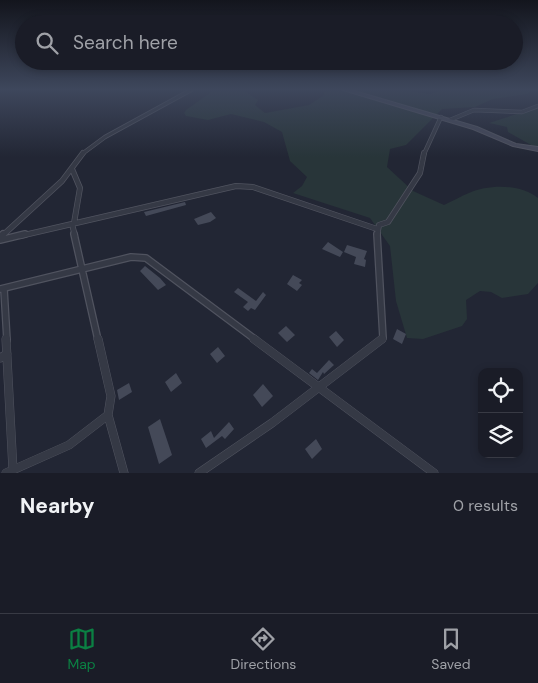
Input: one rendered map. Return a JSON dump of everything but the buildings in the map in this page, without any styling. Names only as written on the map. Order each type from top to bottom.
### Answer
[{"type":"street","points":[[0,238],[40,203],[89,148],[134,120],[153,112]]},
{"type":"street","points":[[421,112],[450,120],[515,145],[538,149]]},
{"type":"street","points":[[450,120],[469,112]]},
{"type":"street","points":[[377,228],[379,225],[388,222],[420,173],[424,149],[441,118]]},
{"type":"street","points":[[72,169],[80,188],[79,207],[73,224],[111,396],[108,416],[124,473]]},
{"type":"street","points":[[0,238],[73,224],[197,194],[245,186],[285,197],[377,228]]},
{"type":"street","points":[[199,473],[272,423],[383,338],[377,228]]},
{"type":"street","points":[[108,416],[69,445],[9,472],[7,354],[2,289],[132,257],[146,258],[434,473]]},
{"type":"street","points":[[0,358],[7,354]]},
{"type":"shaded area","points":[[439,112],[406,145],[390,149],[387,167],[413,191],[444,205],[477,190],[495,187],[523,190],[538,198],[538,283],[528,294],[502,298],[491,292],[480,291],[466,300],[467,319],[462,326],[423,339],[407,338],[396,301],[390,246],[370,218],[293,193],[302,186],[307,177],[290,161],[282,132],[264,122],[231,114],[208,120],[186,116],[184,113]]},
{"type":"shaded area","points":[[522,112],[538,112],[538,149],[508,132],[507,127],[489,123]]}]
